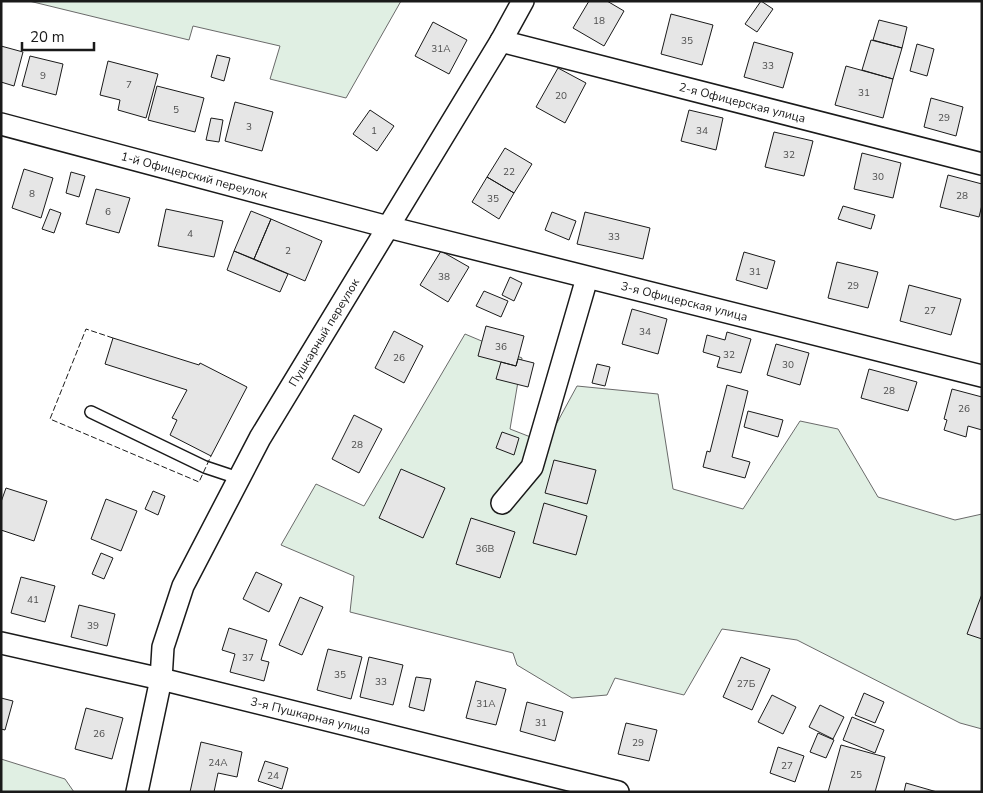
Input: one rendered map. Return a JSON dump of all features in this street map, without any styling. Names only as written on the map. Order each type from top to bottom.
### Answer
[{"type":"street","name":"Пушкарный переулок","points":[[137,792],[161,679],[163,648],[184,586],[260,438],[501,41],[523,1]]},
{"type":"street","name":"2-я Офицерская улица","points":[[501,41],[982,164]]},
{"type":"street","name":"1-й Офицерский переулок","points":[[1,124],[388,227]]},
{"type":"street","name":"3-я Офицерская улица","points":[[388,227],[982,376]]},
{"type":"street","points":[[502,502],[532,467],[587,278]]},
{"type":"street","name":"3-я Пушкарная улица","points":[[1,643],[161,679],[618,792]]},
{"type":"lane","points":[[91,412],[205,466],[238,478]]},
{"type":"green space","points":[[29,1],[401,1],[346,98],[270,79],[280,46],[193,26],[189,40]]},
{"type":"green space","points":[[465,334],[522,358],[510,429],[546,443],[577,386],[658,394],[673,489],[743,509],[800,421],[838,429],[878,497],[955,520],[982,514],[982,729],[960,723],[797,640],[722,629],[684,695],[615,678],[607,695],[572,698],[517,665],[513,653],[350,612],[354,576],[281,545],[316,484],[364,506]]},
{"type":"green space","points":[[1,759],[65,779],[74,792],[1,792]]},
{"type":"building","points":[[589,1],[607,1],[624,11],[604,46],[573,28]]},
{"type":"building","points":[[761,1],[773,9],[757,32],[745,24]]},
{"type":"building","points":[[671,14],[713,25],[702,65],[661,54]]},
{"type":"building","points":[[879,20],[907,27],[902,48],[873,40]]},
{"type":"building","points":[[433,22],[467,40],[449,74],[415,56]]},
{"type":"building","points":[[871,40],[902,48],[893,79],[862,70]]},
{"type":"building","points":[[754,42],[793,53],[783,88],[744,77]]},
{"type":"building","points":[[917,44],[934,49],[927,76],[910,71]]},
{"type":"building","points":[[1,46],[23,52],[14,86],[1,82]]},
{"type":"building","points":[[217,55],[230,58],[224,81],[211,77]]},
{"type":"building","points":[[30,56],[63,64],[56,95],[22,86]]},
{"type":"building","points":[[108,61],[158,74],[146,118],[118,110],[120,100],[100,95]]},
{"type":"building","points":[[846,66],[893,79],[883,118],[835,105]]},
{"type":"building","points":[[558,68],[586,83],[565,123],[536,107]]},
{"type":"building","points":[[157,86],[204,98],[195,132],[148,120]]},
{"type":"building","points":[[931,98],[963,107],[956,136],[924,127]]},
{"type":"building","points":[[235,102],[273,112],[262,151],[225,141]]},
{"type":"building","points":[[370,110],[394,126],[377,151],[353,134]]},
{"type":"building","points":[[689,110],[723,118],[716,150],[681,141]]},
{"type":"building","points":[[211,118],[223,120],[219,142],[206,140]]},
{"type":"building","points":[[774,132],[813,141],[804,176],[765,167]]},
{"type":"building","points":[[505,148],[532,164],[514,193],[487,177]]},
{"type":"building","points":[[862,153],[901,163],[893,198],[854,189]]},
{"type":"building","points":[[24,169],[53,178],[41,218],[12,208]]},
{"type":"building","points":[[71,172],[85,176],[79,197],[66,193]]},
{"type":"building","points":[[948,175],[982,184],[982,205],[979,217],[940,207]]},
{"type":"building","points":[[487,177],[514,193],[499,219],[472,202]]},
{"type":"building","points":[[96,189],[130,198],[119,233],[86,224]]},
{"type":"building","points":[[843,206],[875,215],[871,229],[838,219]]},
{"type":"building","points":[[50,209],[61,213],[54,233],[42,229]]},
{"type":"building","points":[[166,209],[223,221],[214,257],[158,246]]},
{"type":"building","points":[[251,211],[271,219],[254,259],[234,251]]},
{"type":"building","points":[[552,212],[576,221],[569,240],[545,230]]},
{"type":"building","points":[[585,212],[650,228],[643,259],[577,244]]},
{"type":"building","points":[[271,219],[322,241],[305,281],[254,259]]},
{"type":"building","points":[[234,251],[288,274],[280,292],[227,270]]},
{"type":"building","points":[[441,251],[469,267],[448,302],[420,285]]},
{"type":"building","points":[[744,252],[775,261],[767,289],[736,280]]},
{"type":"building","points":[[837,262],[878,272],[868,308],[828,298]]},
{"type":"building","points":[[510,277],[522,283],[514,301],[502,295]]},
{"type":"building","points":[[909,285],[961,299],[951,335],[900,321]]},
{"type":"building","points":[[484,291],[508,301],[501,317],[476,306]]},
{"type":"building","points":[[632,309],[667,319],[658,354],[622,344]]},
{"type":"building","points":[[486,326],[524,336],[516,366],[478,356]]},
{"type":"building","points":[[394,331],[423,346],[404,383],[375,368]]},
{"type":"building","points":[[727,332],[751,339],[741,373],[717,367],[720,357],[703,352],[707,335],[725,340]]},
{"type":"building","points":[[113,338],[199,365],[200,363],[247,387],[211,456],[170,435],[177,420],[172,418],[187,390],[105,364]]},
{"type":"building","points":[[776,344],[809,353],[800,385],[767,375]]},
{"type":"building","points":[[518,359],[534,363],[528,387],[496,379],[501,362],[516,366]]},
{"type":"building","points":[[597,364],[610,367],[605,386],[592,383]]},
{"type":"building","points":[[869,369],[917,382],[908,411],[861,398]]},
{"type":"building","points":[[727,385],[748,391],[732,457],[750,462],[745,478],[703,467],[707,451],[710,452]]},
{"type":"building","points":[[952,389],[982,397],[982,430],[968,426],[966,437],[944,430],[947,420],[944,419]]},
{"type":"building","points":[[748,411],[783,420],[778,437],[744,427]]},
{"type":"building","points":[[354,415],[382,429],[359,473],[332,459]]},
{"type":"building","points":[[502,432],[519,438],[514,455],[496,448]]},
{"type":"building","points":[[554,460],[596,470],[587,504],[545,493]]},
{"type":"building","points":[[401,469],[445,488],[423,538],[379,518]]},
{"type":"building","points":[[6,488],[47,501],[34,541],[1,530],[1,502]]},
{"type":"building","points":[[153,491],[165,496],[158,515],[145,509]]},
{"type":"building","points":[[106,499],[137,511],[121,551],[91,539]]},
{"type":"building","points":[[544,503],[587,516],[576,555],[533,543]]},
{"type":"building","points":[[471,518],[515,532],[500,578],[456,564]]},
{"type":"building","points":[[101,553],[113,558],[104,579],[92,574]]},
{"type":"building","points":[[256,572],[282,584],[269,612],[243,599]]},
{"type":"building","points":[[21,577],[55,586],[45,622],[11,613]]},
{"type":"building","points":[[982,594],[982,639],[967,634]]},
{"type":"building","points":[[300,597],[323,607],[302,655],[279,645]]},
{"type":"building","points":[[79,605],[115,614],[107,646],[71,637]]},
{"type":"building","points":[[229,628],[267,640],[261,660],[269,662],[264,681],[230,672],[235,654],[222,650]]},
{"type":"building","points":[[328,649],[362,657],[351,699],[317,690]]},
{"type":"building","points":[[369,657],[403,665],[393,705],[360,697]]},
{"type":"building","points":[[741,657],[770,669],[752,710],[723,697]]},
{"type":"building","points":[[416,677],[431,679],[424,711],[409,707]]},
{"type":"building","points":[[476,681],[506,689],[496,725],[466,718]]},
{"type":"building","points":[[864,693],[884,702],[875,723],[855,715]]},
{"type":"building","points":[[772,695],[796,707],[783,734],[758,722]]},
{"type":"building","points":[[1,698],[13,701],[5,730],[1,729]]},
{"type":"building","points":[[527,702],[563,712],[555,741],[520,731]]},
{"type":"building","points":[[820,705],[844,717],[833,739],[809,727]]},
{"type":"building","points":[[86,708],[123,718],[112,759],[75,749]]},
{"type":"building","points":[[852,717],[884,730],[875,753],[843,740]]},
{"type":"building","points":[[626,723],[657,730],[649,761],[618,754]]},
{"type":"building","points":[[818,733],[834,740],[826,758],[810,752]]},
{"type":"building","points":[[201,742],[242,752],[237,777],[218,773],[214,792],[190,792]]},
{"type":"building","points":[[841,745],[885,757],[875,792],[828,792]]},
{"type":"building","points":[[778,747],[804,756],[795,782],[770,773]]},
{"type":"building","points":[[265,761],[288,768],[282,789],[258,781]]},
{"type":"building","points":[[906,783],[937,792],[904,792]]},
{"type":"fence","points":[[113,338],[86,329],[50,419],[199,482],[211,456]]}]
